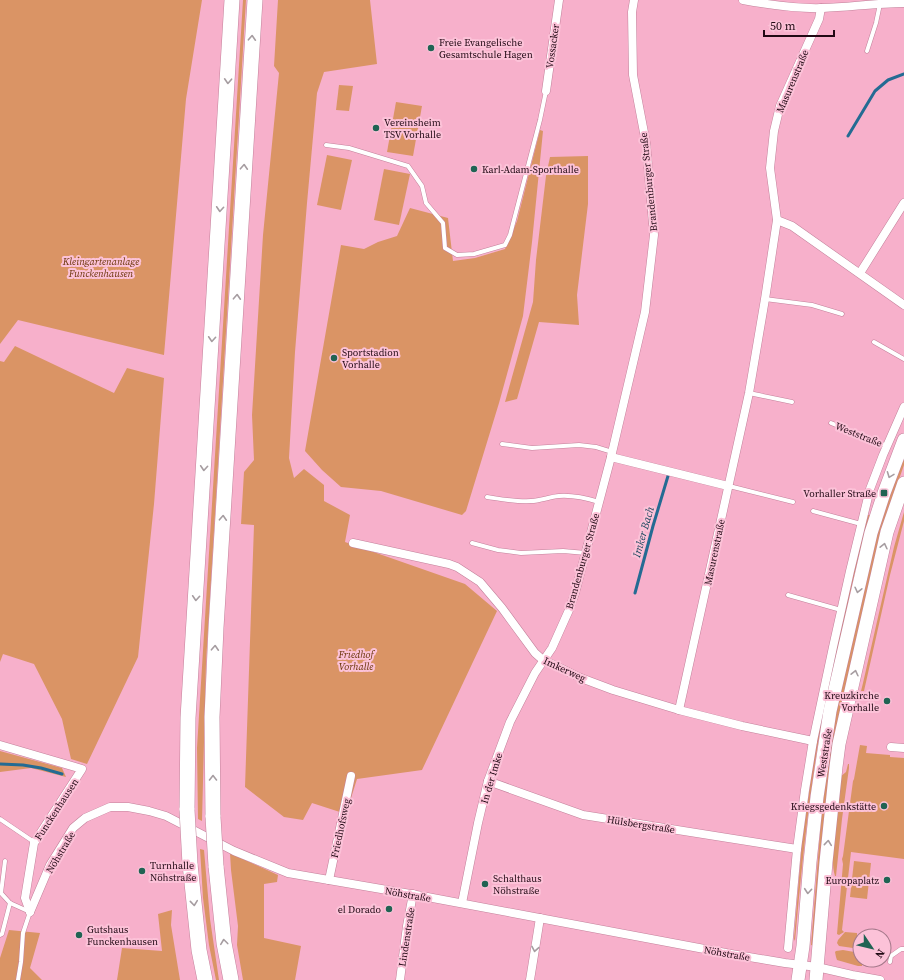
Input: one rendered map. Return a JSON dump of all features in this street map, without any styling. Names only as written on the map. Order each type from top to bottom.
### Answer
[{"type":"highway","points":[[205,980],[199,950],[186,810],[188,718],[223,170],[232,0]]},
{"type":"highway","points":[[231,980],[224,943],[216,866],[213,817],[212,717],[255,0]]},
{"type":"main road","name":"Weststraße","points":[[798,980],[803,946],[817,797],[830,711],[871,533],[904,440]]},
{"type":"main road","name":"Weststraße","points":[[816,980],[826,862],[839,744],[888,532],[904,483]]},
{"type":"street","name":"Vossacker","points":[[546,92],[559,0]]},
{"type":"street","name":"Brandenburger Straße","points":[[543,660],[552,648],[575,593],[611,457],[645,312],[654,235],[646,143],[633,75],[632,12],[634,0]]},
{"type":"street","points":[[743,0],[790,7],[821,8],[884,2],[904,3]]},
{"type":"street","name":"Masurenstraße","points":[[679,710],[749,393],[765,299],[777,220],[770,168],[774,131],[780,106],[819,19],[821,8]]},
{"type":"street","points":[[860,273],[904,203]]},
{"type":"street","points":[[777,220],[792,226],[904,305]]},
{"type":"street","name":"Weststraße","points":[[788,948],[797,849],[805,790],[813,741],[841,610],[870,489],[904,407]]},
{"type":"street","points":[[611,457],[728,486]]},
{"type":"street","name":"Imkerweg","points":[[353,543],[458,567],[480,582],[502,608],[535,653],[543,660],[580,678],[613,690],[679,710],[742,726],[813,741]]},
{"type":"street","name":"In der Imke","points":[[462,903],[488,781],[510,722],[543,660]]},
{"type":"street","name":"Funckenhausen","points":[[0,745],[82,770],[34,843],[24,898],[30,912]]},
{"type":"street","points":[[891,747],[904,748]]},
{"type":"street","name":"Friedhofsweg","points":[[329,880],[351,776]]},
{"type":"street","name":"Hülsbergstraße","points":[[488,781],[583,815],[797,849]]},
{"type":"street","name":"Nöhstraße","points":[[30,912],[50,865],[74,828],[85,818],[110,807],[128,807],[166,816],[234,851],[288,873],[413,894],[731,954],[817,967],[849,977],[880,980]]},
{"type":"street","name":"Lindenstraße","points":[[400,980],[413,894]]},
{"type":"street","points":[[530,980],[540,918]]},
{"type":"lane","points":[[868,51],[884,2]]},
{"type":"lane","points":[[326,145],[349,148],[408,166],[422,186],[426,203],[443,222],[445,248],[456,255],[474,254],[505,245],[510,235],[546,92]]},
{"type":"lane","points":[[765,299],[812,305],[842,314]]},
{"type":"lane","points":[[874,342],[904,358]]},
{"type":"lane","points":[[749,393],[792,402]]},
{"type":"lane","name":"Weststraße","points":[[831,423],[887,446]]},
{"type":"lane","points":[[502,444],[532,448],[579,445],[596,447],[608,451],[611,457]]},
{"type":"lane","points":[[728,486],[793,502]]},
{"type":"lane","points":[[487,497],[513,501],[532,501],[559,496],[574,496],[589,498],[599,502]]},
{"type":"lane","points":[[813,511],[861,524]]},
{"type":"lane","points":[[472,543],[498,550],[521,553],[563,551],[586,552]]},
{"type":"lane","points":[[788,595],[841,610]]},
{"type":"lane","points":[[0,819],[34,843]]},
{"type":"lane","points":[[5,860],[1,893],[10,903],[30,912],[23,933],[18,980]]},
{"type":"lane","points":[[0,935],[2,934],[10,903]]},
{"type":"lane","points":[[892,955],[901,949],[904,949]]},
{"type":"green space","name":"Kleingartenanlage Funckenhausen","points":[[0,0],[202,0],[186,99],[164,355],[18,320],[0,344]]},
{"type":"green space","points":[[243,0],[246,0],[206,663],[202,821],[198,819],[197,748]]},
{"type":"green space","name":"Friedhof Vorhalle","points":[[278,0],[370,0],[377,64],[324,72],[317,93],[295,352],[289,458],[294,478],[304,469],[324,485],[324,501],[350,515],[345,542],[465,584],[497,611],[422,770],[357,779],[346,814],[312,803],[303,820],[284,817],[245,787],[254,525],[241,524],[244,472],[254,460],[252,415],[263,235],[279,73],[274,66]]},
{"type":"green space","points":[[339,85],[353,86],[349,111],[336,110]]},
{"type":"green space","points":[[396,102],[422,106],[413,156],[387,152]]},
{"type":"green space","points":[[540,130],[543,131],[523,316],[499,403],[466,511],[462,515],[381,491],[341,487],[322,470],[305,451],[341,245],[364,249],[378,242],[397,236],[410,208],[448,218],[453,261],[475,258],[505,249],[517,221]]},
{"type":"green space","points":[[327,155],[352,160],[341,210],[317,205]]},
{"type":"green space","points":[[588,156],[588,204],[577,295],[579,325],[539,322],[517,399],[505,402],[533,302],[536,260],[546,176],[550,157]]},
{"type":"green space","points":[[384,169],[410,174],[399,225],[374,220]]},
{"type":"green space","points":[[15,346],[114,393],[127,368],[164,378],[154,504],[138,657],[87,764],[71,759],[62,719],[34,664],[3,654],[0,662],[0,361],[4,362]]},
{"type":"green space","points":[[904,454],[904,465],[890,505],[853,656],[815,946],[811,945],[823,795],[833,726],[878,528]]},
{"type":"green space","points":[[904,512],[904,521],[890,575],[864,691],[861,691],[894,547]]},
{"type":"green space","points":[[868,515],[870,515],[854,576],[818,742],[805,839],[795,941],[802,841],[816,743],[856,559]]},
{"type":"green space","points":[[860,745],[867,746],[866,753],[904,758],[904,859],[851,852],[842,930],[844,932],[839,935],[837,934],[843,864],[842,859],[853,781]]},
{"type":"green space","points":[[0,751],[62,768],[66,777],[31,768],[0,772]]},
{"type":"green space","points":[[848,764],[849,768],[835,876],[833,857],[840,777],[846,772]]},
{"type":"green space","points":[[200,849],[204,850],[210,919],[219,980],[216,980],[209,945],[203,898]]},
{"type":"green space","points":[[230,853],[278,875],[277,882],[264,884],[264,938],[301,946],[295,980],[243,980],[237,945],[238,926]]},
{"type":"green space","points":[[854,861],[871,863],[867,899],[850,897]]},
{"type":"green space","points":[[172,910],[171,925],[180,980],[117,980],[122,948],[162,951],[158,914]]},
{"type":"green space","points":[[9,930],[40,933],[30,968],[42,980],[0,980],[0,958]]},
{"type":"green space","points":[[845,932],[852,933],[852,948],[839,946],[837,943]]},
{"type":"green space","points":[[843,950],[852,952],[852,964],[837,960],[836,951]]},
{"type":"waterway","name":"Imker Bach","points":[[848,136],[875,91],[888,80],[904,74]]},
{"type":"waterway","name":"Imker Bach","points":[[635,593],[668,476]]},
{"type":"waterway","name":"Imker Bach","points":[[0,764],[23,765],[62,774]]},
{"type":"place","name":"Freie Evangelische Gesamtschule Hagen","points":[[431,48]]},
{"type":"place","name":"Vereinsheim TSV Vorhalle","points":[[376,128]]},
{"type":"place","name":"Karl-Adam-Sporthalle","points":[[474,169]]},
{"type":"place","name":"Sportstadion Vorhalle","points":[[334,358]]},
{"type":"place","name":"Vorhaller Straße","points":[[884,493]]},
{"type":"place","name":"Kreuzkirche Vorhalle","points":[[887,701]]},
{"type":"place","name":"Kriegsgedenkstätte","points":[[884,806]]},
{"type":"place","name":"Turnhalle Nöhstraße","points":[[142,871]]},
{"type":"place","name":"Europaplatz","points":[[887,880]]},
{"type":"place","name":"Schalthaus Nöhstraße","points":[[485,884]]},
{"type":"place","name":"el Dorado","points":[[389,909]]},
{"type":"place","name":"Gutshaus Funckenhausen","points":[[79,935]]}]
